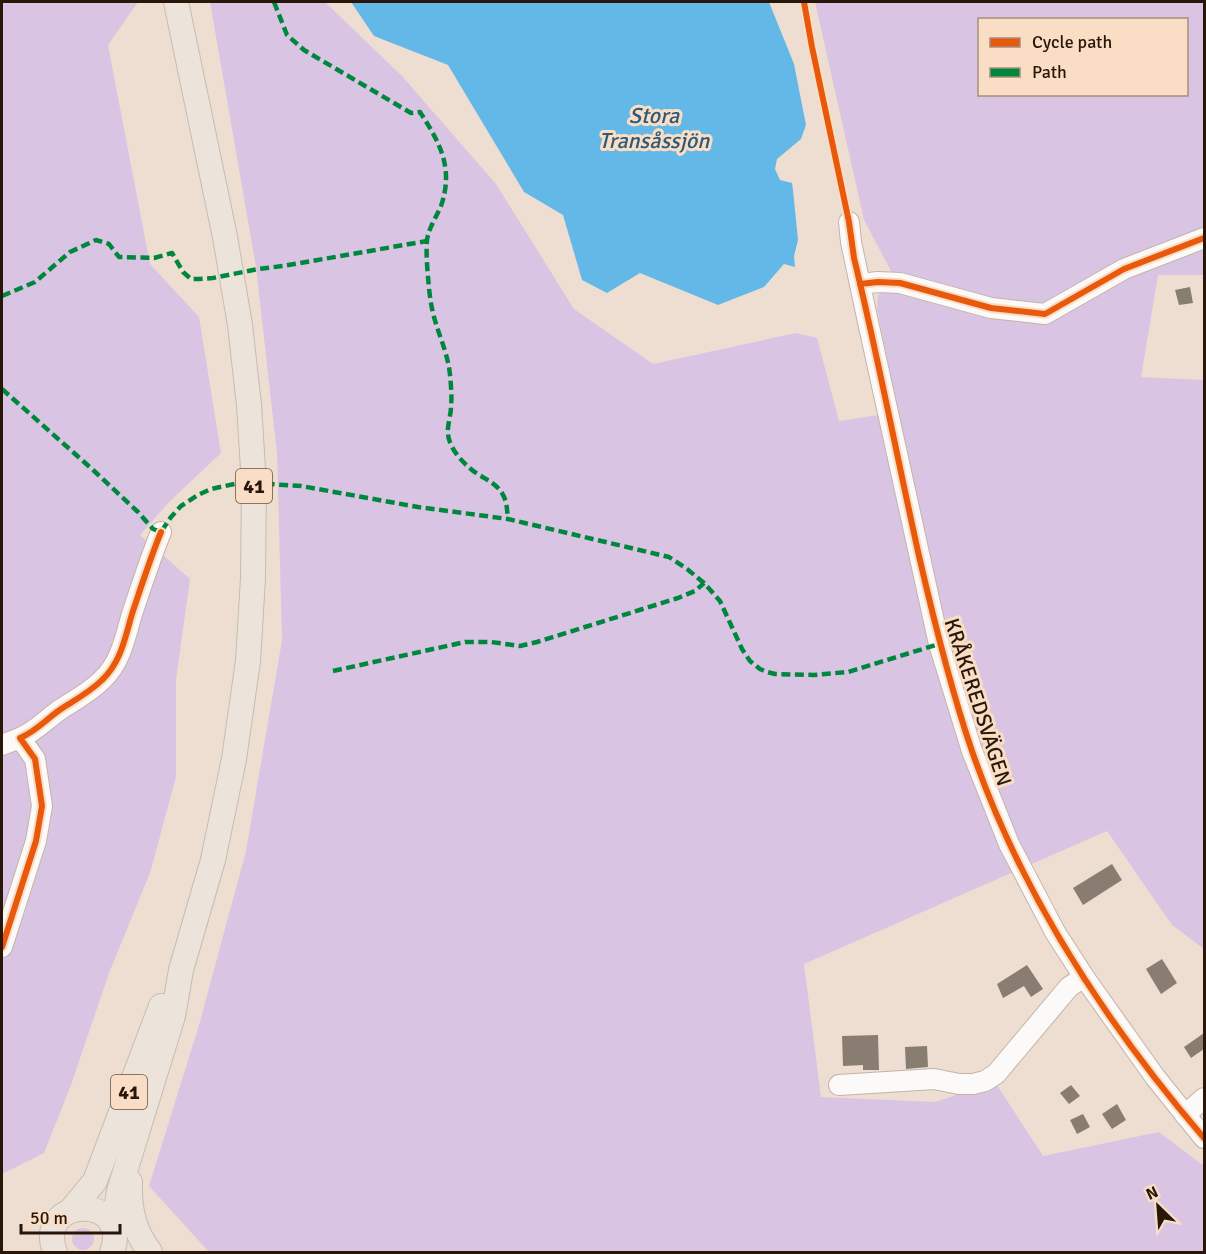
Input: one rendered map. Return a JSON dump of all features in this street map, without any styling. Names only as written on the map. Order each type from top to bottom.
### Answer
[{"type":"main road","name":"41","points":[[116,1244],[119,1191],[173,1016],[182,970],[213,860],[234,759],[248,661],[253,578],[254,485],[249,405],[240,325],[225,237],[176,2]]},
{"type":"main road","name":"41","points":[[54,1252],[52,1241],[56,1223],[87,1193],[95,1181],[160,1007],[182,970]]},
{"type":"main road","points":[[134,1147],[130,1186],[132,1216],[140,1238],[150,1252]]},
{"type":"main road","name":"41","points":[[71,1210],[91,1209],[108,1219],[116,1244]]},
{"type":"street","name":"KRÅKEREDSVÄGEN","points":[[849,222],[851,242],[939,644],[972,752],[1009,844],[1055,932],[1155,1077],[1204,1138]]},
{"type":"street","points":[[860,284],[900,283],[991,308],[1045,314],[1124,269],[1204,238]]},
{"type":"street","points":[[11,742],[34,732],[60,710],[84,696],[114,666],[123,647],[161,532]]},
{"type":"street","points":[[2,947],[36,841],[42,806],[35,759],[11,742]]},
{"type":"street","points":[[839,1085],[934,1079],[958,1084],[985,1081],[996,1074],[1069,987],[1084,977]]},
{"type":"street","points":[[1185,1115],[1204,1098]]},
{"type":"shaded area","points":[[2,2],[138,2],[108,45],[150,264],[199,317],[221,453],[169,502],[140,535],[190,579],[176,680],[176,777],[150,873],[109,973],[71,1085],[44,1153],[2,1174]]},
{"type":"shaded area","points":[[210,2],[325,2],[402,76],[496,184],[574,309],[653,364],[796,333],[817,338],[839,421],[898,412],[877,309],[878,295],[888,289],[891,271],[864,220],[815,2],[1204,2],[1204,275],[1158,275],[1141,377],[1204,380],[1204,949],[1172,925],[1107,831],[804,964],[821,1097],[935,1102],[995,1082],[1043,1156],[1159,1132],[1204,1166],[1204,1252],[209,1252],[149,1186],[199,1025],[246,851],[282,640],[277,454],[256,267]]},
{"type":"shaded area","points":[[83,1228],[91,1231],[94,1239],[91,1247],[83,1250],[75,1247],[72,1239],[75,1231]]},
{"type":"water","name":"Stora Transåssjön","points":[[351,2],[769,2],[794,64],[806,125],[801,139],[777,159],[775,169],[780,180],[792,183],[798,240],[794,256],[795,267],[784,264],[764,287],[718,305],[640,273],[607,293],[582,280],[563,215],[524,192],[448,65],[374,36]]},
{"type":"building","points":[[1190,287],[1193,303],[1179,305],[1175,290]]},
{"type":"building","points":[[1112,864],[1122,880],[1083,905],[1073,888]]},
{"type":"building","points":[[1162,959],[1177,983],[1161,994],[1146,969]]},
{"type":"building","points":[[1027,965],[1043,989],[1031,997],[1024,986],[1003,998],[997,984]]},
{"type":"building","points":[[1204,1033],[1204,1049],[1191,1058],[1184,1047]]},
{"type":"building","points":[[878,1035],[879,1070],[863,1070],[863,1065],[843,1066],[842,1036]]},
{"type":"building","points":[[927,1046],[928,1067],[906,1069],[905,1047]]},
{"type":"building","points":[[1071,1085],[1080,1096],[1069,1104],[1060,1093]]},
{"type":"building","points":[[1117,1104],[1126,1120],[1112,1129],[1102,1114]]},
{"type":"building","points":[[1083,1114],[1090,1127],[1077,1134],[1070,1120]]},
{"type":"marked path","points":[[274,2],[287,35],[304,50],[411,113],[420,112],[439,145],[445,168],[445,192],[428,235],[427,258],[432,308],[450,375],[449,440],[470,469],[495,485],[502,493],[506,502],[508,519]]},
{"type":"marked path","points":[[2,296],[35,282],[70,252],[96,240],[109,244],[119,257],[154,258],[172,253],[183,272],[191,279],[213,278],[427,241]]},
{"type":"marked path","points":[[2,389],[92,469],[153,529],[161,532],[181,506],[211,489],[239,483],[301,486],[418,507],[508,519],[669,557],[704,583],[720,601],[750,661],[760,669],[775,674],[814,675],[848,672],[939,644]]},
{"type":"marked path","points":[[333,671],[465,642],[491,642],[520,646],[537,642],[678,598],[695,591],[704,583]]},
{"type":"cycle path","points":[[804,2],[849,222],[854,258],[919,556],[943,654],[972,751],[1015,855],[1070,955],[1134,1050],[1204,1138]]},
{"type":"cycle path","points":[[860,284],[900,283],[991,308],[1045,314],[1124,269],[1204,238]]},
{"type":"cycle path","points":[[2,947],[36,841],[42,806],[35,759],[20,738],[82,696],[102,680],[114,665],[122,649],[142,583],[161,532]]}]
